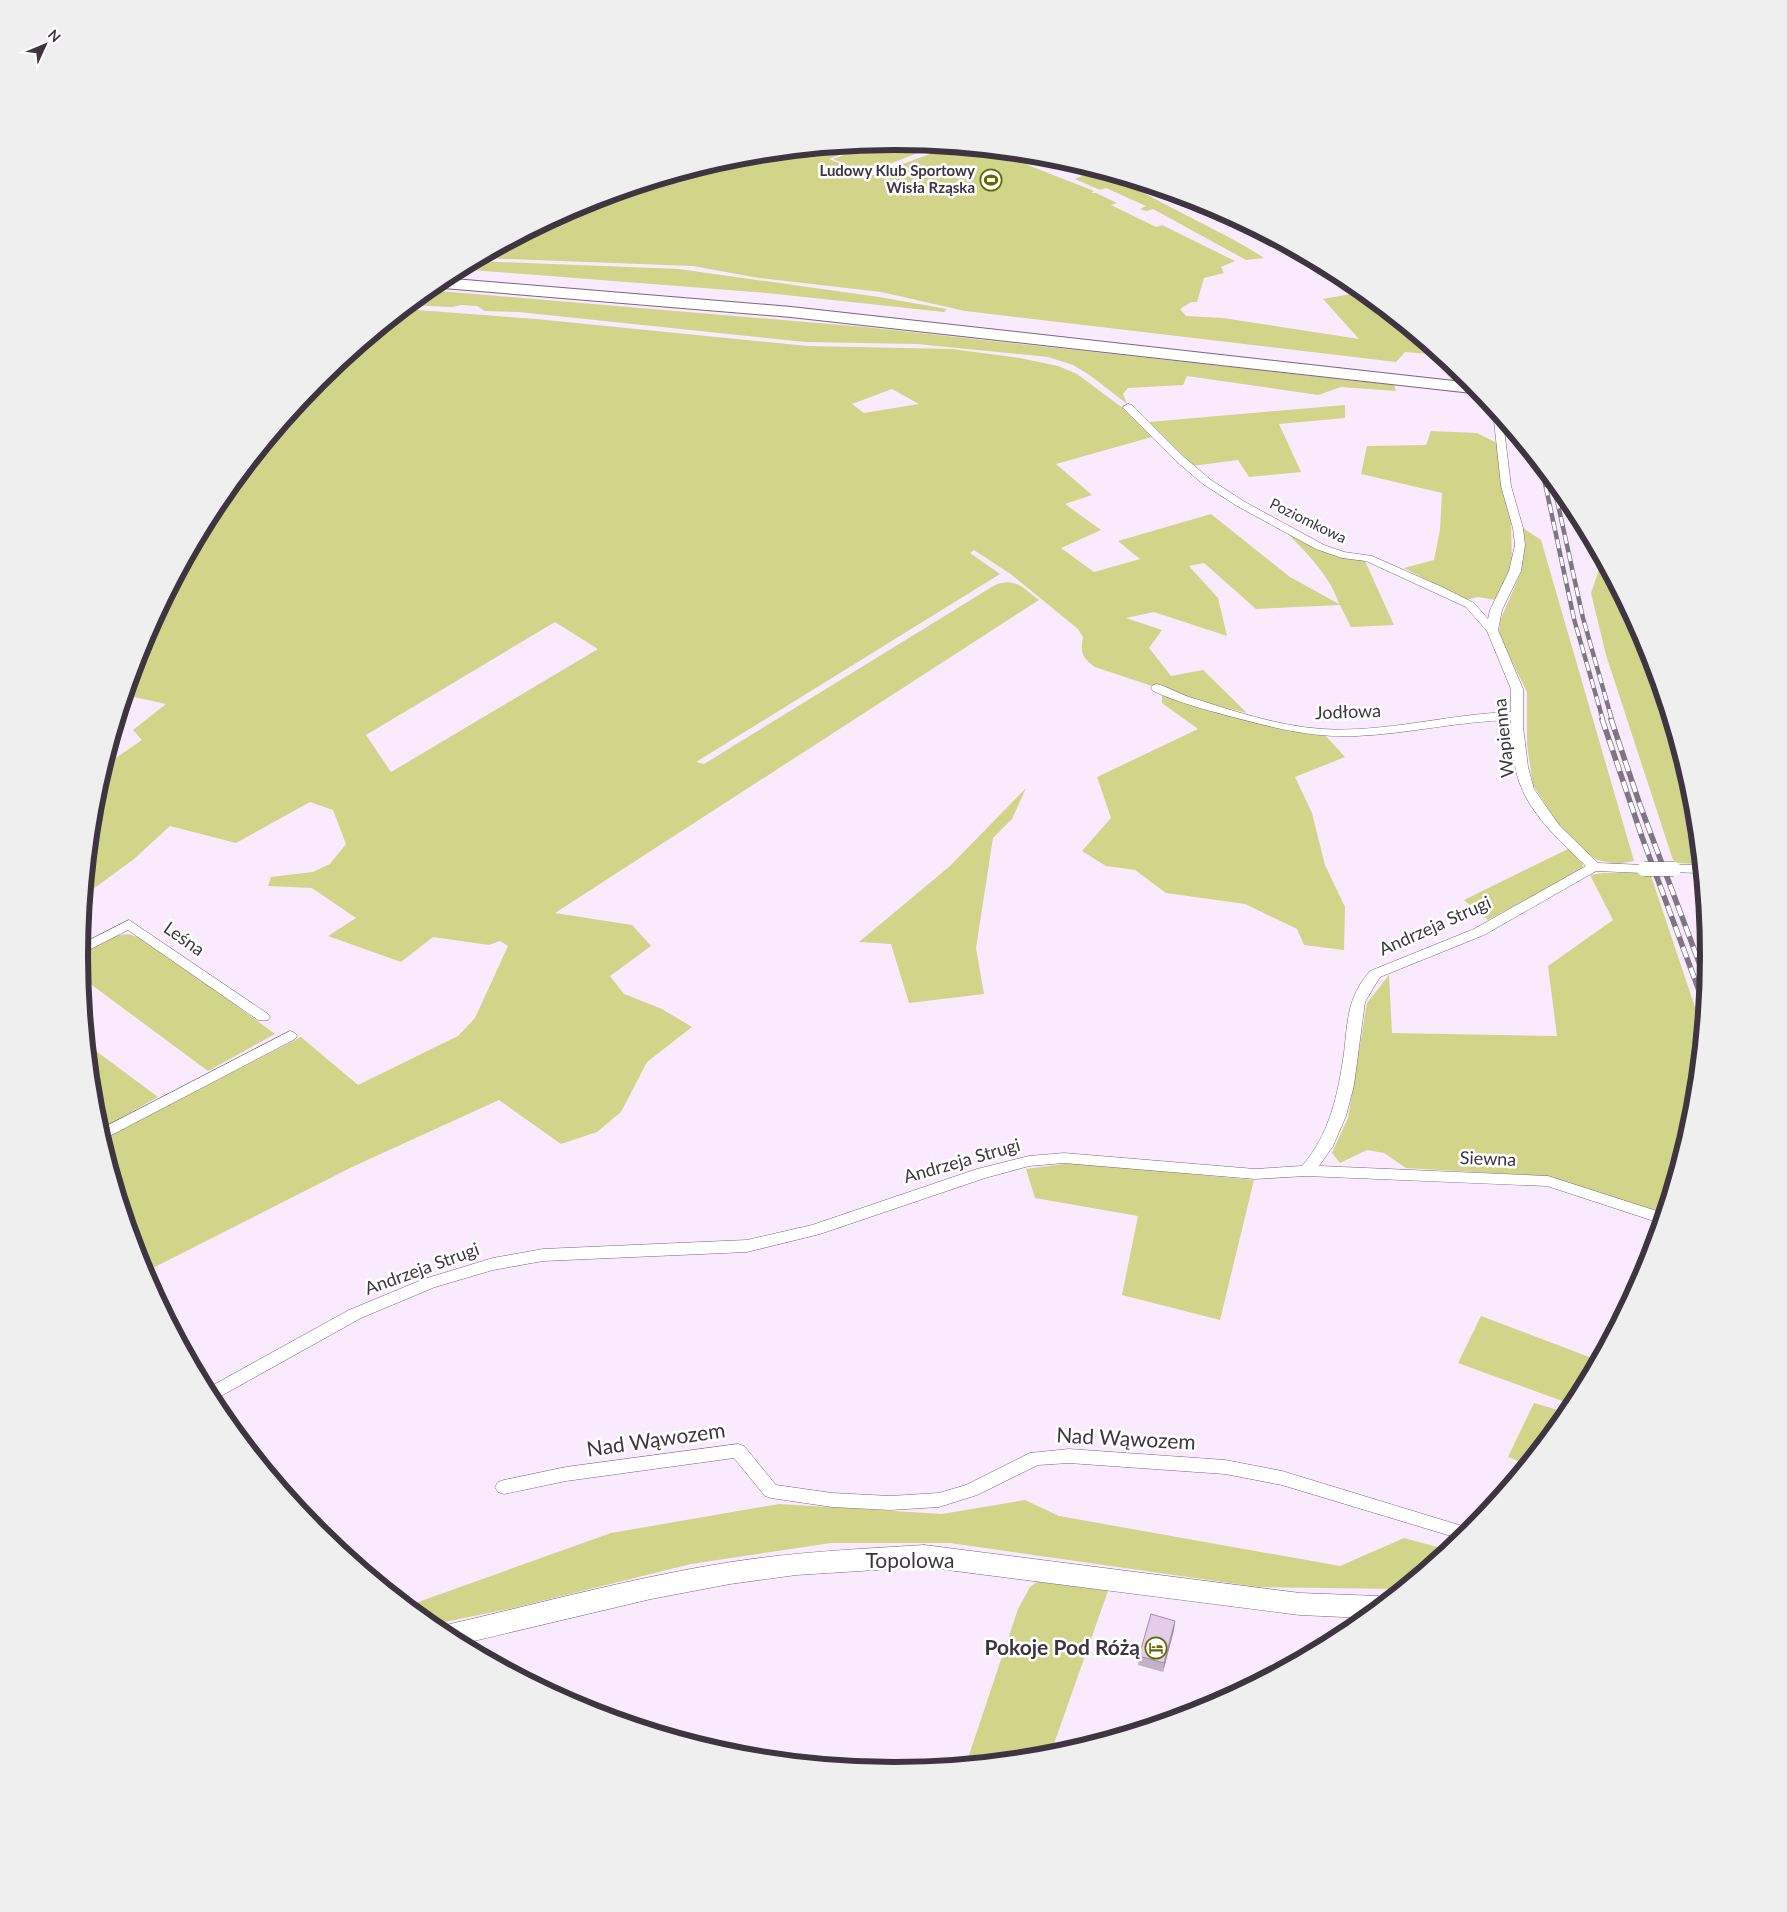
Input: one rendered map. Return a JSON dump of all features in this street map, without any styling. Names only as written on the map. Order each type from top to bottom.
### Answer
[{"type":"highway","points":[[463,275],[793,303],[1408,376],[1463,386]]},
{"type":"highway","points":[[449,284],[791,312],[1408,376],[1453,377]]},
{"type":"street","name":"Poziomkowa","points":[[1128,407],[1180,459],[1208,482],[1241,504],[1320,547],[1342,555],[1368,558],[1399,570],[1470,605],[1492,630]]},
{"type":"street","points":[[1492,630],[1499,604],[1515,571],[1520,545],[1518,528],[1506,486],[1498,424]]},
{"type":"street","points":[[1470,605],[1499,604]]},
{"type":"street","name":"Wapienna","points":[[1492,630],[1517,690],[1516,716],[1522,767],[1528,789],[1554,828],[1594,867]]},
{"type":"street","name":"Jodłowa","points":[[1156,688],[1189,700],[1275,725],[1318,732],[1335,733],[1396,728],[1474,717],[1516,716]]},
{"type":"street","points":[[1594,867],[1695,869]]},
{"type":"street","name":"Andrzeja Strugi","points":[[215,1392],[355,1314],[430,1283],[493,1264],[543,1254],[747,1246],[814,1230],[982,1173],[1029,1161],[1064,1158],[1247,1173],[1306,1171],[1319,1158],[1341,1107],[1351,1053],[1356,1004],[1368,982],[1375,974],[1479,932],[1594,867]]},
{"type":"street","name":"Leśna","points":[[88,946],[129,924],[263,1017]]},
{"type":"street","points":[[107,1131],[290,1036]]},
{"type":"street","name":"Siewna","points":[[1306,1171],[1548,1181],[1656,1216]]},
{"type":"street","name":"Nad Wąwozem","points":[[504,1487],[566,1474],[738,1451],[772,1491],[832,1500],[890,1503],[939,1500],[971,1490],[1036,1458],[1069,1456],[1225,1467],[1282,1478],[1458,1531]]},
{"type":"street","name":"Topolowa","points":[[457,1633],[651,1588],[730,1573],[796,1564],[924,1556],[1030,1568],[1300,1604],[1368,1607]]},
{"type":"green space","points":[[923,151],[866,173],[833,159],[854,152]]},
{"type":"green space","points":[[848,152],[829,159],[870,176],[936,152],[999,157],[1013,159],[1094,191],[1091,193],[1096,193],[1117,203],[1111,205],[1156,227],[1162,225],[1235,261],[1221,267],[1224,273],[1204,278],[1197,302],[1191,302],[1180,309],[1186,316],[1223,318],[1359,339],[1323,299],[1352,294],[1429,354],[1405,352],[1396,362],[965,311],[881,292],[759,278],[693,266],[490,258],[537,233],[585,211],[685,177],[736,165],[788,157]]},
{"type":"green space","points":[[1078,171],[1129,185],[1243,245],[1264,258],[1246,260],[1153,209],[1146,211],[1140,209],[1146,206],[1106,188],[1100,190],[1075,179],[1082,176],[1076,173]]},
{"type":"green space","points":[[485,261],[679,269],[879,297],[947,309],[944,312],[767,293],[472,270]]},
{"type":"green space","points":[[439,291],[865,327],[1394,385],[1396,391],[1341,387],[1318,395],[1187,376],[1183,385],[1128,388],[1123,394],[1127,404],[1091,376],[1073,365],[1048,357],[917,344],[805,342],[519,312],[485,311],[477,306],[461,305],[452,307],[419,305]]},
{"type":"green space","points":[[413,310],[536,319],[808,346],[952,349],[1020,358],[1058,366],[1077,374],[1128,412],[1152,437],[1056,464],[1092,495],[1065,504],[1101,530],[1061,548],[1094,572],[1140,559],[1118,541],[1211,514],[1290,577],[1339,604],[1324,575],[1286,532],[1327,553],[1365,561],[1394,625],[1351,627],[1340,605],[1256,609],[1204,563],[1189,566],[1218,598],[1227,636],[1154,612],[1126,618],[1162,630],[1149,648],[1171,676],[1203,670],[1247,713],[1191,699],[1095,667],[1087,661],[1083,654],[1083,637],[1078,629],[1012,575],[974,550],[970,553],[1000,574],[696,762],[704,764],[995,585],[1008,582],[1014,583],[1039,600],[555,913],[632,925],[651,946],[610,976],[624,994],[662,1009],[692,1027],[647,1062],[621,1112],[597,1132],[561,1144],[499,1100],[352,1167],[151,1269],[130,1215],[108,1136],[301,1037],[358,1085],[458,1036],[475,1018],[508,946],[500,941],[489,945],[433,937],[401,962],[328,936],[356,918],[312,888],[268,886],[271,877],[313,872],[330,864],[346,844],[333,810],[310,802],[236,843],[170,826],[134,859],[90,891],[94,851],[112,761],[142,740],[133,730],[166,704],[130,696],[149,648],[171,600],[195,553],[223,508],[254,465],[324,386],[362,350]],"holes":[[[892,389],[919,404],[864,413],[852,404]],[[555,622],[598,649],[391,772],[366,735]]]},
{"type":"green space","points":[[1345,405],[1345,418],[1279,424],[1301,472],[1249,477],[1238,460],[1192,466],[1149,422]]},
{"type":"green space","points":[[1431,431],[1477,433],[1499,444],[1501,485],[1511,519],[1512,568],[1496,600],[1478,597],[1466,600],[1404,568],[1434,560],[1440,530],[1442,493],[1361,474],[1367,446],[1426,445]]},
{"type":"green space","points":[[1523,528],[1541,540],[1634,861],[1617,864],[1597,860],[1580,848],[1562,830],[1533,785],[1527,745],[1527,692],[1499,635],[1500,621],[1521,572],[1524,549]]},
{"type":"green space","points":[[1600,568],[1638,648],[1657,697],[1672,747],[1684,799],[1694,864],[1675,863],[1672,857],[1606,655],[1591,593]]},
{"type":"green space","points":[[1162,695],[1302,733],[1325,735],[1345,757],[1295,777],[1312,813],[1325,865],[1345,907],[1344,950],[1304,945],[1297,929],[1245,904],[1166,893],[1135,870],[1106,866],[1082,851],[1111,818],[1097,777],[1198,729],[1162,703]]},
{"type":"green space","points":[[1026,788],[1012,819],[993,838],[976,948],[984,994],[909,1003],[891,944],[859,942],[950,866]]},
{"type":"green space","points":[[1568,849],[1583,863],[1582,869],[1488,920],[1464,900]]},
{"type":"green space","points":[[1603,873],[1650,873],[1697,1014],[1693,1061],[1684,1113],[1672,1165],[1658,1211],[1542,1176],[1406,1168],[1384,1153],[1367,1150],[1340,1163],[1332,1153],[1348,1118],[1367,1003],[1389,975],[1392,1033],[1557,1036],[1548,966],[1613,920],[1590,875]]},
{"type":"green space","points":[[128,934],[147,940],[275,1034],[208,1071],[89,983],[88,951],[113,936]]},
{"type":"green space","points":[[93,1049],[158,1097],[106,1126]]},
{"type":"green space","points":[[1072,1163],[1254,1180],[1220,1320],[1122,1295],[1138,1216],[1035,1198],[1026,1169]]},
{"type":"green space","points":[[1481,1316],[1592,1358],[1565,1402],[1458,1363]]},
{"type":"green space","points":[[1534,1403],[1559,1410],[1520,1462],[1508,1457]]},
{"type":"green space","points":[[1025,1500],[1059,1516],[1340,1566],[1404,1538],[1440,1548],[1392,1589],[1258,1587],[950,1543],[831,1543],[691,1564],[513,1608],[441,1623],[415,1603],[611,1533],[779,1504],[942,1514]]},
{"type":"green space","points":[[1038,1581],[1108,1591],[1053,1747],[968,1758],[1018,1609],[1030,1587]]},
{"type":"building","name":"Pokoje Pod Różą","points":[[1151,1614],[1175,1621],[1164,1663],[1139,1656]]},
{"type":"railway","points":[[1545,481],[1574,619],[1603,720]]},
{"type":"railway","points":[[1556,497],[1583,618],[1612,720]]},
{"type":"railway","points":[[1602,719],[1642,837],[1699,990]]},
{"type":"railway","points":[[1611,719],[1640,805],[1700,964]]},
{"type":"place","name":"Ludowy Klub Sportowy Wisła Rząska","points":[[991,180]]},
{"type":"place","name":"Pokoje Pod Różą","points":[[1156,1648]]}]
